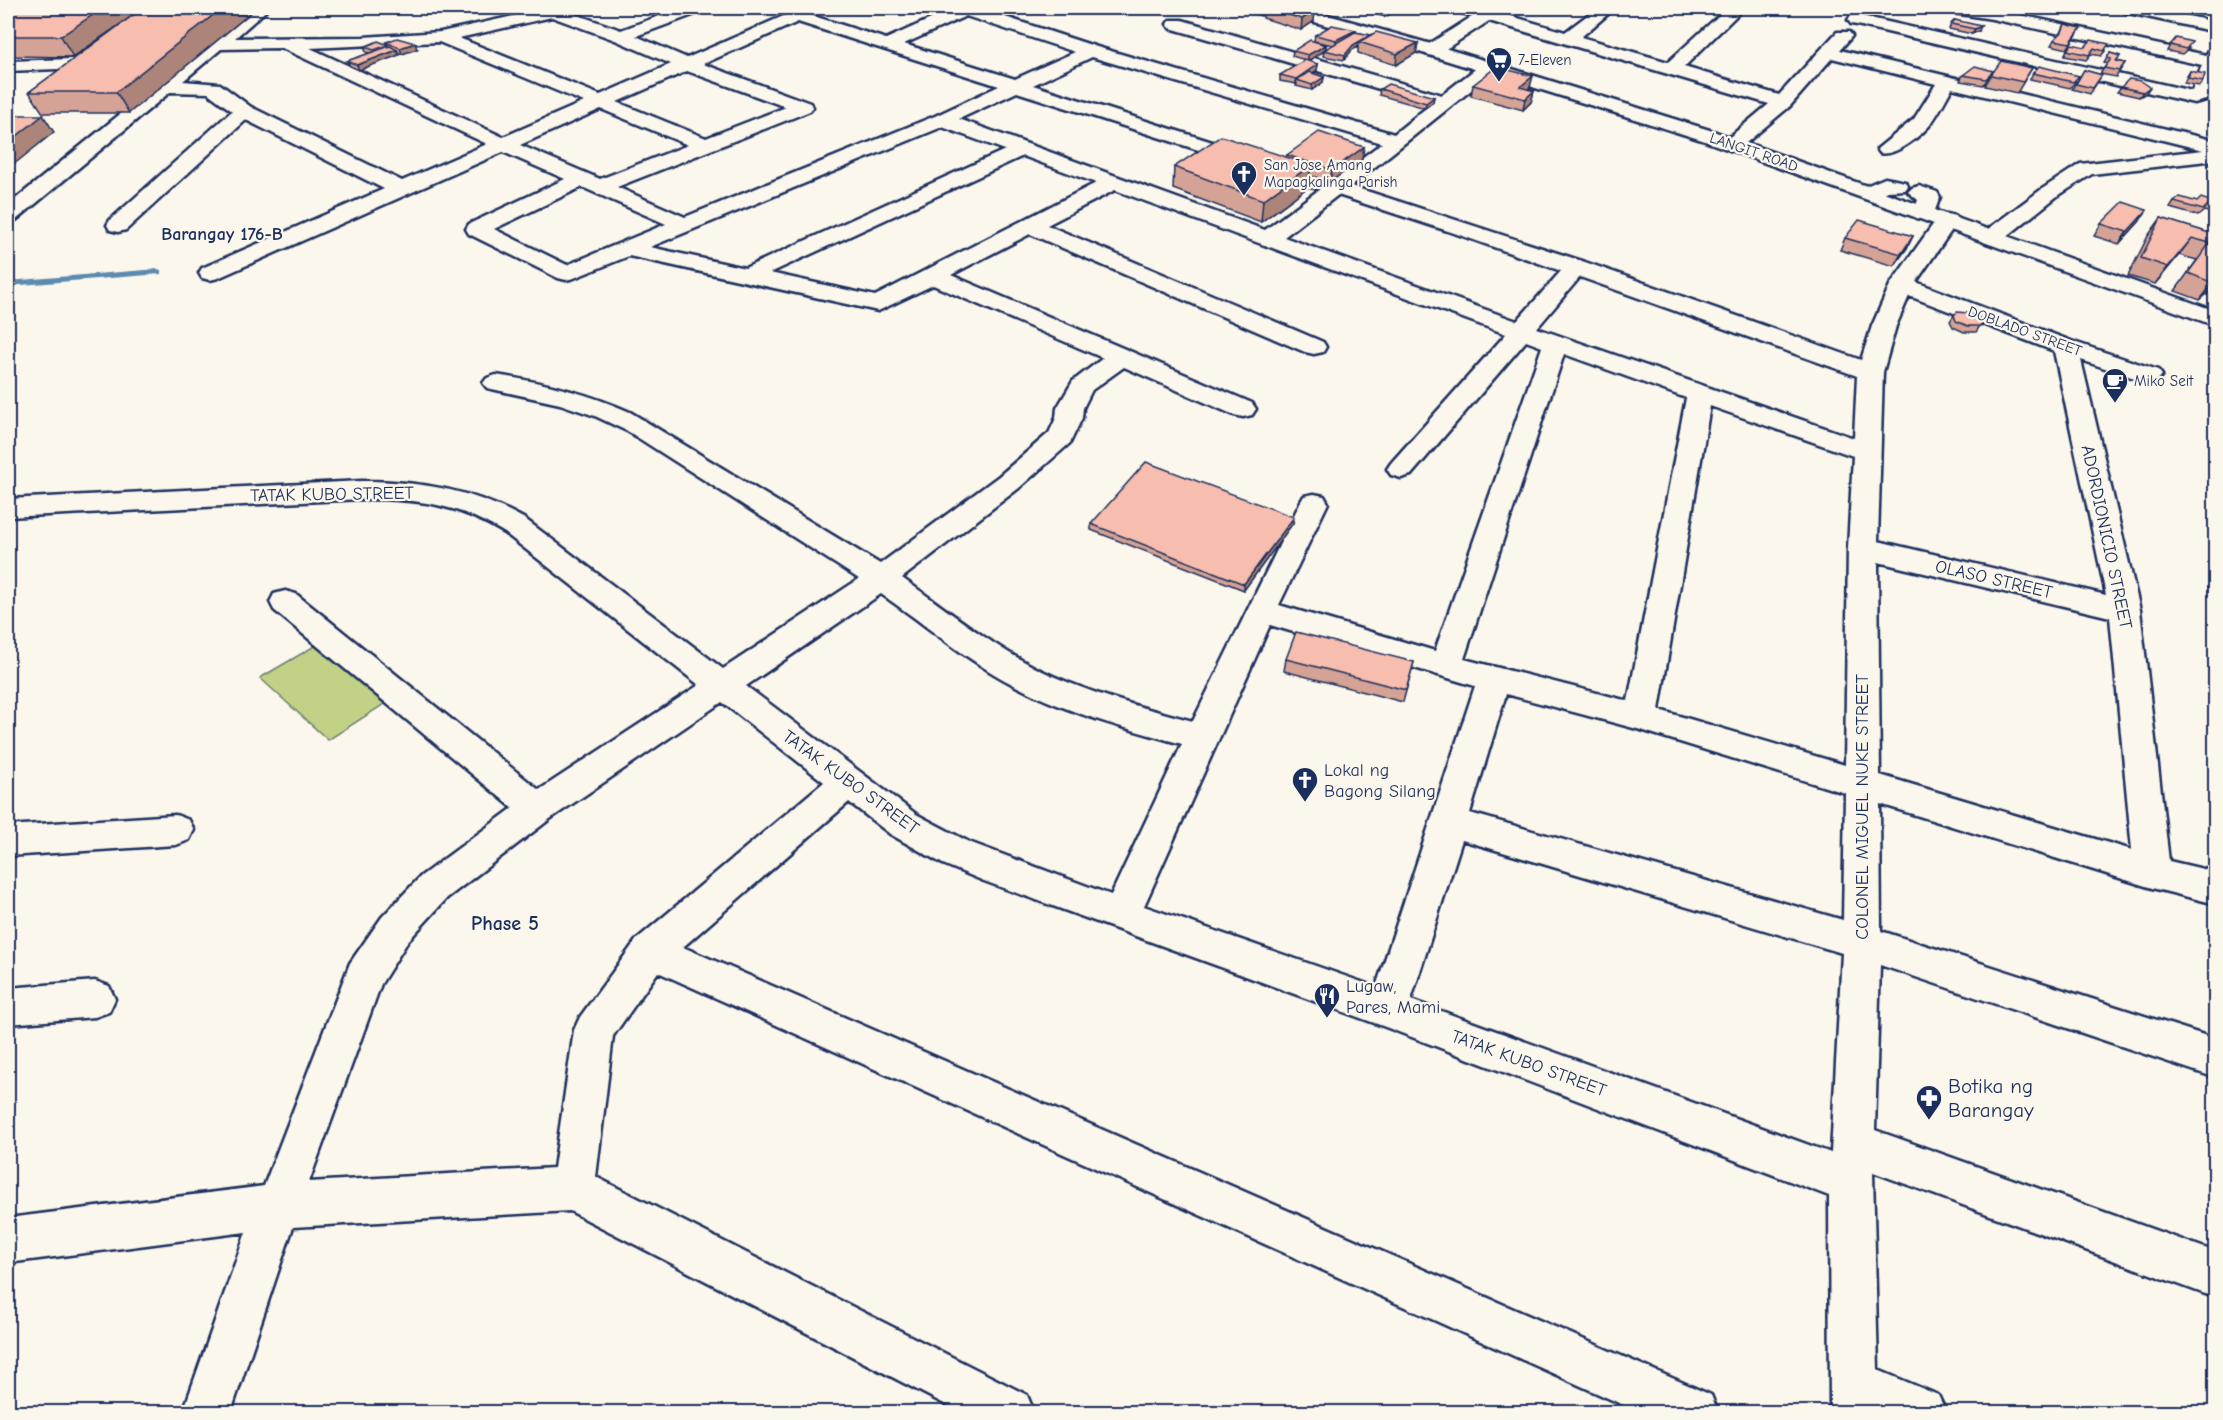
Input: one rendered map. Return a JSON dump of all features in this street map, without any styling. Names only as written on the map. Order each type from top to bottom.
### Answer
[{"type":"street","points":[[8,66],[77,64],[159,8]]},
{"type":"street","points":[[8,214],[261,8]]},
{"type":"street","points":[[621,36],[695,8]]},
{"type":"street","points":[[887,45],[965,8],[1091,51],[1397,141]]},
{"type":"street","name":"LANGIT ROAD","points":[[1286,8],[1489,67],[1733,144],[1868,192],[1930,209],[1992,237],[2214,317]]},
{"type":"street","points":[[1464,8],[1493,11],[1569,38],[1783,102]]},
{"type":"street","points":[[1569,38],[1607,8]]},
{"type":"street","points":[[1673,68],[1736,8]]},
{"type":"street","points":[[1733,144],[1783,102],[1859,13],[2194,98],[2199,96],[2214,58],[1954,8]]},
{"type":"street","points":[[2132,8],[2216,27]]},
{"type":"street","points":[[217,44],[287,44],[441,37],[556,9],[686,64],[803,107],[708,146],[590,183],[477,229],[566,273],[942,120],[1091,51]]},
{"type":"street","points":[[1432,50],[1493,11]]},
{"type":"street","points":[[210,273],[601,102],[796,12],[887,45],[1337,187],[1577,267],[1870,372]]},
{"type":"street","points":[[1176,24],[1446,102]]},
{"type":"street","points":[[441,37],[708,146]]},
{"type":"street","points":[[287,44],[504,145],[683,224]]},
{"type":"street","points":[[1828,52],[2216,147]]},
{"type":"street","points":[[1269,238],[1397,141],[1489,67]]},
{"type":"street","points":[[1887,149],[1921,123],[1947,81]]},
{"type":"street","points":[[167,86],[213,88],[244,111],[401,189]]},
{"type":"street","points":[[118,225],[244,111]]},
{"type":"street","points":[[942,120],[1521,331],[1867,452]]},
{"type":"street","points":[[747,275],[1023,149]]},
{"type":"street","points":[[1992,237],[2049,193],[2087,168],[2216,154]]},
{"type":"street","points":[[625,248],[878,304],[1113,183]]},
{"type":"street","points":[[1868,192],[1885,184],[1898,186]]},
{"type":"street","name":"COLONEL MIGUEL NUKE STREET","points":[[1854,1399],[1852,1163],[1862,942],[1863,548],[1870,372],[1884,327],[1930,209]]},
{"type":"street","points":[[1030,226],[1314,347]]},
{"type":"street","points":[[1401,469],[1577,267]]},
{"type":"street","points":[[933,276],[1243,410]]},
{"type":"street","name":"DOBLADO STREET","points":[[1902,285],[2065,347],[2149,375]]},
{"type":"street","points":[[1446,666],[1556,342]]},
{"type":"street","name":"ADORDIONICIO STREET","points":[[2065,347],[2125,610],[2152,872]]},
{"type":"street","points":[[207,1413],[278,1206],[364,976],[395,929],[434,887],[538,809],[881,579],[1009,482],[1061,437],[1069,418],[1070,408],[1082,386],[1121,357]]},
{"type":"street","points":[[496,383],[565,396],[608,410],[638,426],[881,579],[974,645],[1045,686],[1083,702],[1202,737]]},
{"type":"street","points":[[1641,717],[1700,392]]},
{"type":"street","name":"TATAK KUBO STREET","points":[[8,508],[340,491],[391,491],[444,496],[493,513],[515,526],[903,824],[956,853],[997,870],[1388,1010],[1852,1163],[2216,1275]]},
{"type":"street","points":[[1121,914],[1261,610],[1314,504]]},
{"type":"street","name":"OLASO STREET","points":[[1863,548],[2125,610]]},
{"type":"street","points":[[285,602],[538,809]]},
{"type":"street","points":[[1261,610],[1446,666],[1641,717],[2152,872],[2216,888]]},
{"type":"street","points":[[1388,1010],[1450,822],[1494,678]]},
{"type":"street","points":[[573,1189],[594,1030],[651,951],[848,782]]},
{"type":"street","points":[[1450,822],[1862,942],[2216,1059]]},
{"type":"street","points":[[8,841],[176,830]]},
{"type":"street","points":[[651,951],[1694,1413]]},
{"type":"street","points":[[8,1006],[95,999]]},
{"type":"street","points":[[8,1240],[278,1206],[573,1189],[1010,1413]]},
{"type":"street","points":[[1854,1399],[1921,1413]]},
{"type":"green space","points":[[318,644],[386,703],[328,740],[260,678]]},
{"type":"building","points":[[8,8],[103,8],[61,36],[8,36]]},
{"type":"building","points":[[143,8],[222,8],[116,92],[29,92]]},
{"type":"building","points":[[1265,8],[1302,8],[1315,11],[1302,19]]},
{"type":"building","points":[[1955,20],[1981,26],[1975,29],[1951,24]]},
{"type":"building","points":[[2065,24],[2081,28],[2070,43],[2054,40],[2062,32]]},
{"type":"building","points":[[1332,25],[1356,30],[1336,40],[1315,35]]},
{"type":"building","points":[[1355,32],[1371,35],[1353,45],[1345,55],[1324,50]]},
{"type":"building","points":[[1376,32],[1418,43],[1397,54],[1359,42]]},
{"type":"building","points":[[397,38],[415,43],[400,48],[386,42]]},
{"type":"building","points":[[2176,38],[2192,42],[2186,49],[2170,45]]},
{"type":"building","points":[[1310,40],[1326,45],[1308,55],[1293,51]]},
{"type":"building","points":[[2091,40],[2109,44],[2104,51],[2094,48],[2089,55],[2067,50],[2072,44],[2085,47]]},
{"type":"building","points":[[378,41],[388,45],[374,50],[364,47]]},
{"type":"building","points":[[390,46],[397,50],[357,65],[347,61]]},
{"type":"building","points":[[2110,53],[2120,56],[2116,61],[2125,63],[2119,71],[2104,68],[2111,59],[2107,58]]},
{"type":"building","points":[[1305,60],[1318,64],[1296,79],[1280,75]]},
{"type":"building","points":[[2001,61],[2032,68],[2023,82],[1991,75]]},
{"type":"building","points":[[1975,66],[1993,71],[1986,79],[1963,75]]},
{"type":"building","points":[[2039,66],[2079,76],[2073,82],[2033,73]]},
{"type":"building","points":[[1496,67],[1533,76],[1520,87],[1534,91],[1525,99],[1473,85]]},
{"type":"building","points":[[2084,70],[2102,75],[2093,88],[2076,84]]},
{"type":"building","points":[[2190,71],[2205,74],[2203,81],[2188,78]]},
{"type":"building","points":[[1309,72],[1324,77],[1312,85],[1297,80]]},
{"type":"building","points":[[2129,79],[2141,81],[2150,87],[2143,92],[2121,87]]},
{"type":"building","points":[[1388,84],[1434,97],[1426,103],[1380,89]]},
{"type":"building","points":[[8,115],[43,115],[8,143]]},
{"type":"building","points":[[1319,132],[1364,147],[1332,170],[1287,155]]},
{"type":"building","points":[[1221,136],[1311,165],[1263,200],[1174,167]]},
{"type":"building","points":[[2180,197],[2197,202],[2201,198],[2216,204],[2212,207],[2208,205],[2203,210],[2174,202]]},
{"type":"building","points":[[2123,202],[2147,210],[2127,232],[2101,224]]},
{"type":"building","points":[[2161,218],[2216,235],[2216,281],[2213,283],[2188,273],[2210,243],[2192,238],[2168,267],[2141,258]]},
{"type":"building","points":[[1859,220],[1913,236],[1901,254],[1845,238]]},
{"type":"building","points":[[1957,312],[1979,317],[1982,323],[1980,326],[1968,326],[1956,321],[1954,315]]},
{"type":"building","points":[[1146,462],[1294,517],[1244,584],[1091,524]]},
{"type":"building","points":[[1296,632],[1414,662],[1406,690],[1286,659]]},
{"type":"waterway","points":[[8,284],[158,272]]},
{"type":"place","name":"7-Eleven","points":[[1499,83]]},
{"type":"place","name":"San Jose Amang Mapagkalinga Parish","points":[[1244,197]]},
{"type":"place","name":"Miko Seit","points":[[2115,404]]},
{"type":"place","name":"Lokal ng Bagong Silang","points":[[1305,803]]},
{"type":"place","name":"Lugaw, Pares, Mami","points":[[1327,1019]]},
{"type":"place","name":"Botika ng Barangay","points":[[1929,1121]]},
{"type":"district","name":"Barangay 176-B","points":[[222,234]]},
{"type":"district","name":"Phase 5","points":[[505,923]]}]
